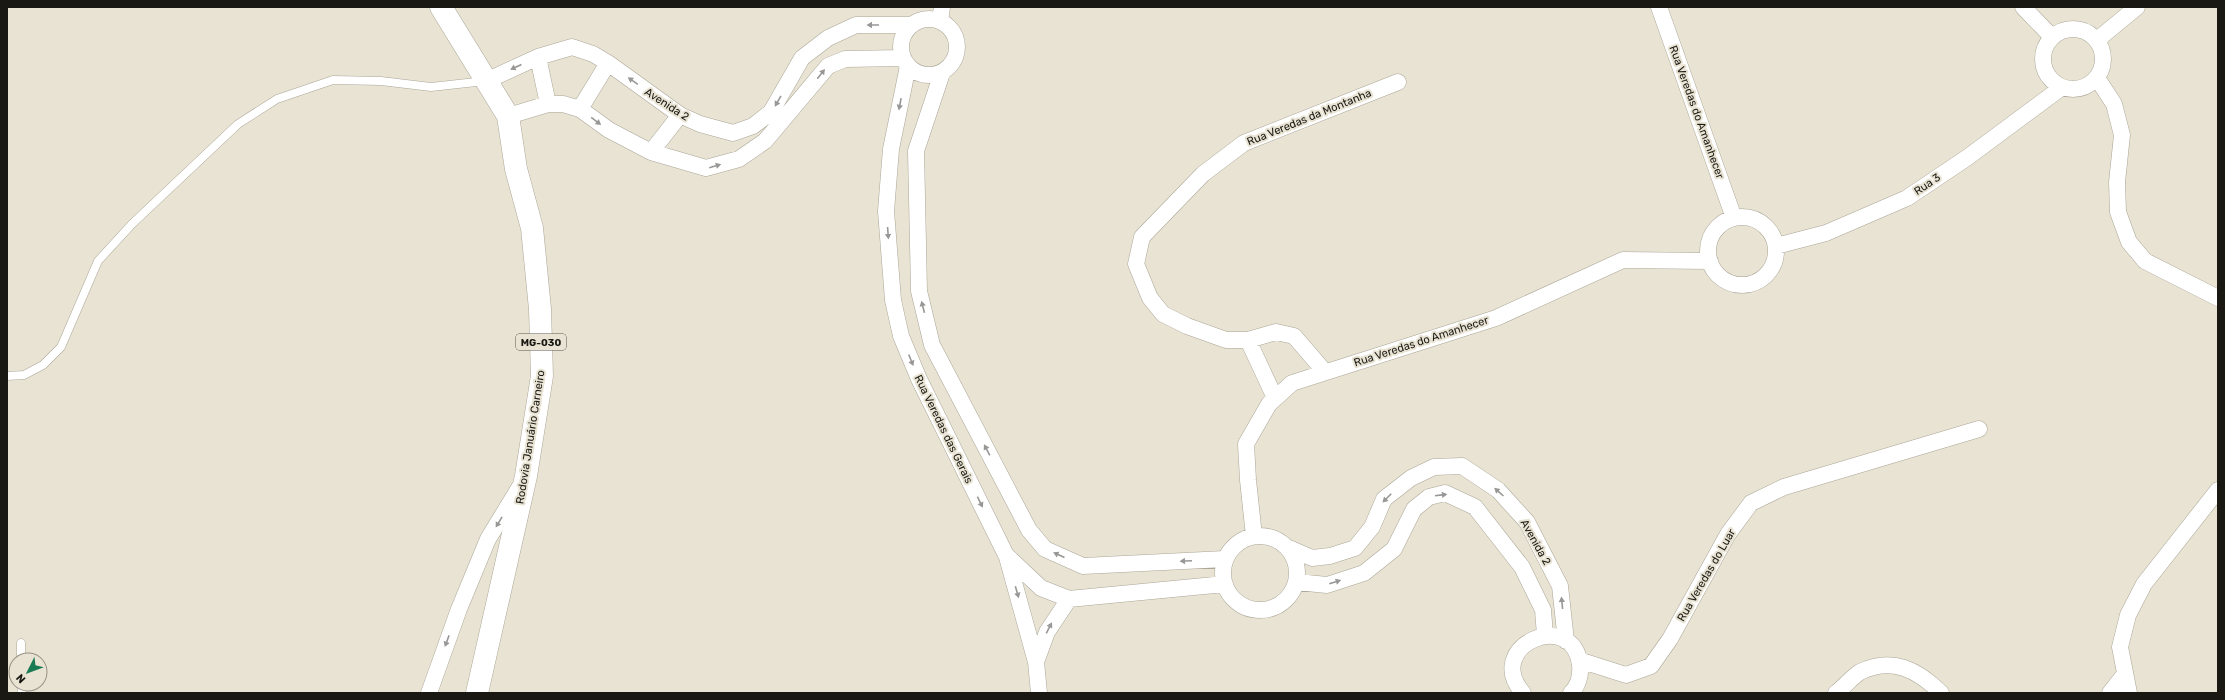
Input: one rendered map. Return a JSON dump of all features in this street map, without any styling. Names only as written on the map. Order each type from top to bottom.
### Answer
[{"type":"highway","name":"Rodovia Januário Carneiro","points":[[441,7],[508,116],[516,169],[532,228],[540,309],[542,376],[526,476],[478,692]]},
{"type":"street","name":"Rua Veredas do Amanhecer","points":[[1659,7],[1734,218]]},
{"type":"street","points":[[2023,7],[2052,37]]},
{"type":"street","points":[[2097,40],[2137,7]]},
{"type":"street","points":[[906,62],[902,40],[906,32],[912,25],[921,20],[930,19],[941,14],[954,34],[957,43],[957,52],[954,61],[942,73],[916,151],[919,291],[932,345],[1029,530],[1045,549],[1083,566],[1225,559]]},
{"type":"street","name":"Avenida 2","points":[[486,81],[538,57],[572,47],[593,54],[608,63],[680,115],[700,124],[733,133],[753,126],[771,112],[802,58],[828,38],[856,25],[912,25]]},
{"type":"street","points":[[2075,29],[2089,34],[2097,40],[2102,49],[2104,59],[2102,69],[2097,78],[2090,85],[2081,89],[2061,88],[2046,74],[2042,55],[2046,45],[2052,37],[2060,31],[2075,29]]},
{"type":"street","points":[[538,57],[548,104]]},
{"type":"street","points":[[508,116],[548,104],[563,104],[580,109],[609,130],[651,152],[706,168],[739,159],[765,141],[828,66],[845,59],[906,62],[923,75],[932,76],[942,73]]},
{"type":"street","name":"Rua Veredas das Gerais","points":[[906,62],[891,149],[886,211],[893,300],[901,336],[919,378],[1006,555],[1041,588],[1069,599],[1225,584]]},
{"type":"street","points":[[580,109],[608,63]]},
{"type":"street","points":[[2097,78],[2114,104],[2122,135],[2117,182],[2118,212],[2129,242],[2145,261],[2218,298]]},
{"type":"street","name":"Rua Veredas da Montanha","points":[[1325,372],[1294,336],[1276,332],[1248,340],[1226,340],[1187,326],[1163,314],[1150,298],[1136,264],[1142,237],[1203,174],[1244,143],[1398,82]]},
{"type":"street","name":"Rua 3","points":[[1776,246],[1826,233],[1907,198],[1968,157],[2061,88]]},
{"type":"street","points":[[651,152],[680,115]]},
{"type":"street","points":[[1746,217],[1756,220],[1766,227],[1776,246],[1776,257],[1772,268],[1765,276],[1755,282],[1744,285],[1733,284],[1723,279],[1715,271],[1710,261],[1708,250],[1710,239],[1724,222],[1734,218],[1746,217]]},
{"type":"street","name":"Rua Veredas do Amanhecer","points":[[1254,536],[1246,444],[1269,404],[1292,383],[1496,318],[1623,260],[1710,261]]},
{"type":"street","points":[[1248,340],[1275,398]]},
{"type":"street","name":"Rua Veredas do Luar","points":[[1579,660],[1626,675],[1651,666],[1670,639],[1728,534],[1750,503],[1784,487],[1979,429]]},
{"type":"street","name":"Avenida 2","points":[[1289,548],[1312,558],[1330,556],[1355,548],[1372,527],[1384,499],[1405,482],[1434,467],[1462,466],[1498,490],[1527,522],[1560,586],[1566,642]]},
{"type":"street","points":[[429,693],[459,609],[488,538],[526,476]]},
{"type":"street","points":[[2129,693],[2124,675],[2120,647],[2128,615],[2144,584],[2218,490]]},
{"type":"street","points":[[1297,582],[1327,585],[1364,572],[1394,549],[1414,509],[1429,497],[1445,493],[1475,506],[1522,567],[1543,610],[1545,635]]},
{"type":"street","points":[[1267,535],[1279,540],[1289,548],[1295,558],[1298,570],[1297,582],[1292,592],[1284,602],[1263,610],[1251,609],[1240,604],[1231,595],[1225,584],[1223,571],[1225,559],[1232,548],[1242,540],[1254,536],[1267,535]]},
{"type":"street","points":[[1006,555],[1036,662],[1039,693]]},
{"type":"street","points":[[1036,662],[1047,632],[1069,599]]},
{"type":"street","points":[[1523,693],[1516,683],[1513,672],[1514,662],[1518,651],[1525,643],[1535,637],[1545,635],[1556,636],[1566,642],[1574,649],[1579,660],[1581,671],[1578,682],[1571,693]]},
{"type":"street","points":[[1836,693],[1859,672],[1885,664],[1905,668],[1926,678],[1941,693]]},
{"type":"street","points":[[2110,693],[2124,675]]},
{"type":"lane","points":[[7,376],[24,375],[30,372],[43,365],[61,347],[98,261],[132,224],[238,124],[277,99],[333,80],[381,81],[431,87],[486,81]]},
{"type":"lane","points":[[20,643],[21,652]]}]
